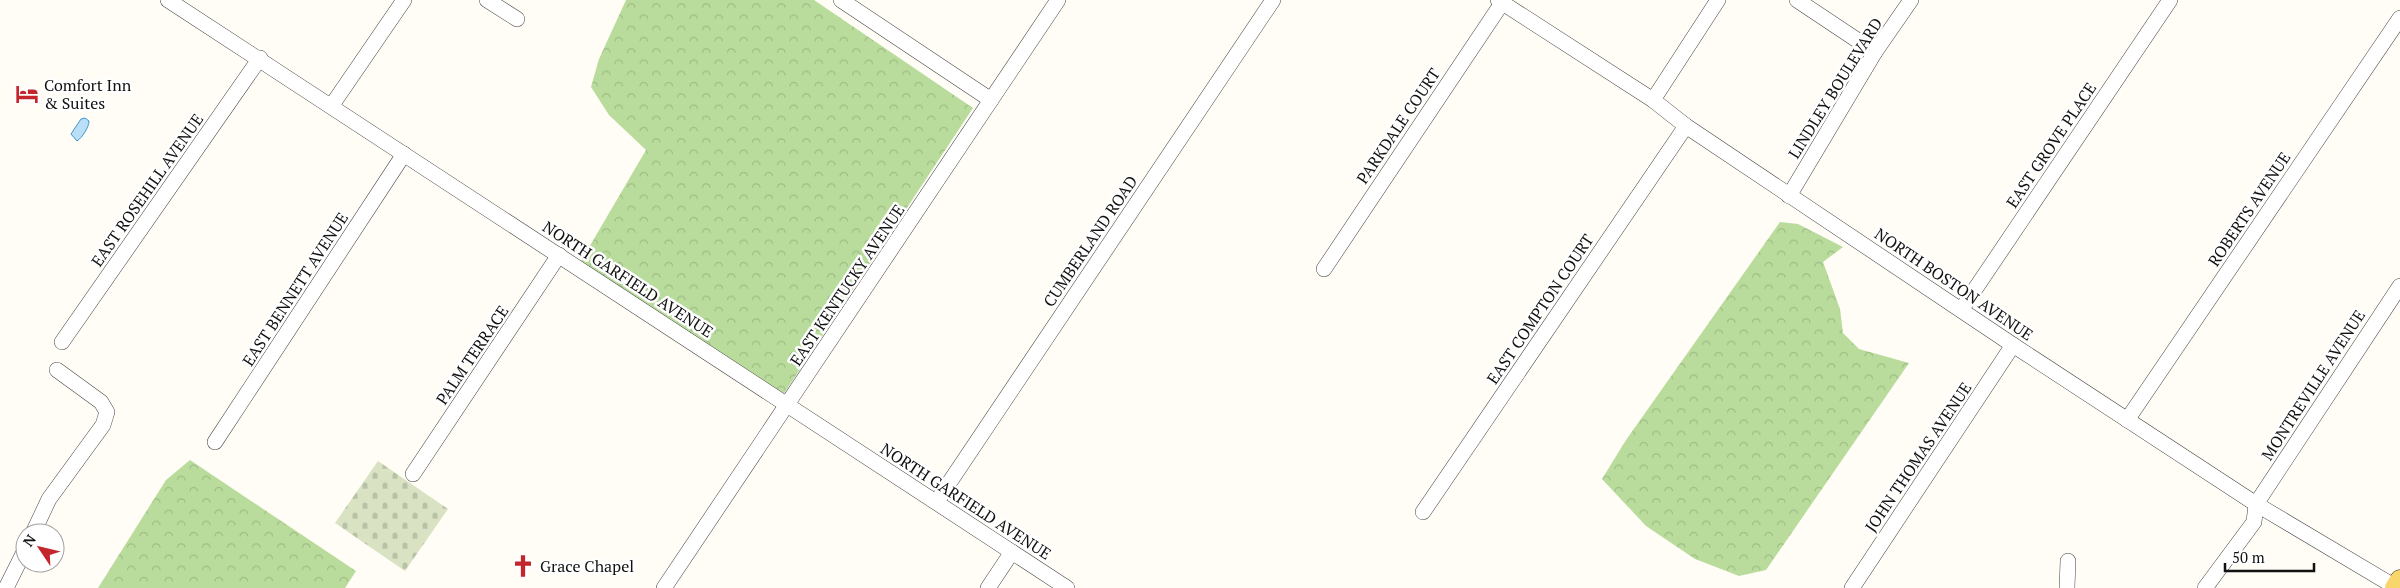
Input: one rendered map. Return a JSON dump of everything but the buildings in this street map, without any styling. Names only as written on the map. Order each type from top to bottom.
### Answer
[{"type":"street","name":"NORTH GARFIELD AVENUE","points":[[168,0],[332,105],[1067,588]]},
{"type":"street","points":[[332,105],[404,0]]},
{"type":"street","points":[[487,0],[516,18]]},
{"type":"street","points":[[841,0],[992,100]]},
{"type":"street","name":"EAST KENTUCKY AVENUE","points":[[664,588],[788,406],[1058,0]]},
{"type":"street","name":"CUMBERLAND ROAD","points":[[937,501],[1273,0]]},
{"type":"street","points":[[1653,100],[1718,0]]},
{"type":"street","points":[[1797,0],[1875,52]]},
{"type":"street","name":"LINDLEY BOULEVARD","points":[[1789,196],[1875,52],[1911,0]]},
{"type":"street","name":"EAST GROVE PLACE","points":[[1961,310],[2170,0]]},
{"type":"street","name":"NORTH BOSTON AVENUE","points":[[1500,1],[1653,100],[1686,126],[1789,196],[2127,420],[2256,504],[2397,586]]},
{"type":"street","name":"PARKDALE COURT","points":[[1324,269],[1500,1]]},
{"type":"street","name":"ROBERTS AVENUE","points":[[2127,420],[2400,18]]},
{"type":"street","name":"EAST ROSEHILL AVENUE","points":[[62,342],[260,58]]},
{"type":"street","name":"EAST COMPTON COURT","points":[[1423,512],[1686,126]]},
{"type":"street","name":"EAST BENNETT AVENUE","points":[[214,442],[404,154]]},
{"type":"street","name":"PALM TERRACE","points":[[413,474],[559,255]]},
{"type":"street","name":"MONTREVILLE AVENUE","points":[[2205,588],[2254,522],[2256,504],[2400,286]]},
{"type":"street","name":"JOHN THOMAS AVENUE","points":[[1852,588],[2014,345]]},
{"type":"street","points":[[38,523],[49,499],[103,425],[107,412],[101,402],[57,370]]},
{"type":"street","points":[[988,588],[1012,552]]},
{"type":"street","points":[[2067,588],[2068,561]]},
{"type":"street","points":[[6,588],[15,570]]},
{"type":"green space","points":[[626,0],[814,0],[973,108],[783,395],[581,261],[646,150],[609,115],[591,87],[599,59]]},
{"type":"green space","points":[[1780,222],[1798,224],[1843,247],[1823,262],[1840,309],[1843,333],[1859,349],[1909,363],[1766,570],[1739,576],[1695,559],[1646,526],[1602,479],[1626,440]]},
{"type":"green space","points":[[190,460],[356,571],[345,588],[98,588],[166,480]]},
{"type":"green space","points":[[378,461],[448,509],[405,571],[335,523]]},
{"type":"water","points":[[85,118],[89,121],[88,126],[77,141],[71,134],[81,119]]},
{"type":"place","name":"Comfort Inn & Suites","points":[[27,94]]},
{"type":"place","name":"Grace Chapel","points":[[523,566]]}]
